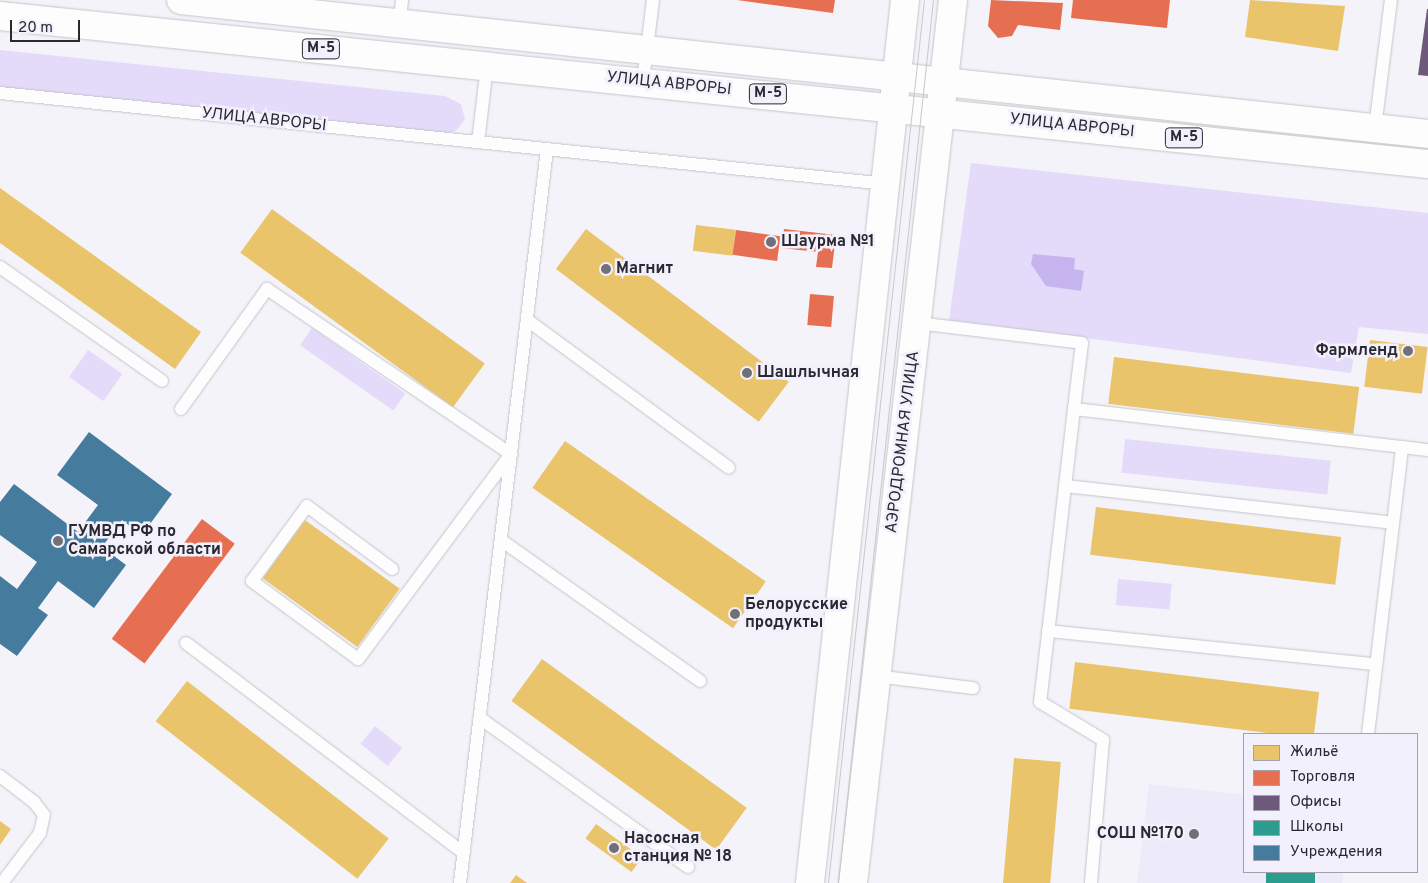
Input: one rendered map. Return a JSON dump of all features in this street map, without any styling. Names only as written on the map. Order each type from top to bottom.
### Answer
[{"type":"main road","name":"УЛИЦА АВРОРЫ","points":[[181,0],[401,12],[647,50],[898,74],[1428,134]]},
{"type":"main road","points":[[810,883],[906,0]]},
{"type":"main road","name":"АЭРОДРОМНАЯ УЛИЦА","points":[[853,883],[953,0]]},
{"type":"main road","name":"УЛИЦА АВРОРЫ","points":[[0,16],[940,111],[1428,164]]},
{"type":"lane","points":[[643,81],[652,0]]},
{"type":"lane","points":[[1375,128],[1391,0]]},
{"type":"lane","points":[[478,142],[487,66]]},
{"type":"lane","name":"УЛИЦА АВРОРЫ","points":[[0,93],[886,184]]},
{"type":"lane","points":[[460,883],[547,149]]},
{"type":"lane","points":[[0,267],[162,381]]},
{"type":"lane","points":[[181,408],[267,289],[511,454]]},
{"type":"lane","points":[[527,320],[729,468]]},
{"type":"lane","points":[[917,323],[1082,343],[1040,702],[1103,740],[1092,883]]},
{"type":"lane","points":[[1074,409],[1428,450]]},
{"type":"lane","points":[[1368,733],[1402,447]]},
{"type":"lane","points":[[392,569],[307,506],[252,581],[358,659],[511,454]]},
{"type":"lane","points":[[1065,486],[1393,523]]},
{"type":"lane","points":[[501,540],[700,681]]},
{"type":"lane","points":[[1048,631],[1376,664]]},
{"type":"lane","points":[[186,644],[464,853]]},
{"type":"lane","points":[[876,676],[973,688]]},
{"type":"lane","points":[[480,718],[688,867]]},
{"type":"lane","points":[[0,776],[34,802],[44,815],[40,833],[2,883]]},
{"type":"shaded area","points":[[0,50],[445,96],[461,104],[465,119],[456,131],[441,135],[0,93]]},
{"type":"shaded area","points":[[971,163],[1428,213],[1428,334],[1359,327],[1351,373],[949,320]]},
{"type":"shaded area","points":[[1033,254],[1075,258],[1074,269],[1084,271],[1081,291],[1046,286],[1031,264]]},
{"type":"shaded area","points":[[312,328],[405,393],[393,411],[300,345]]},
{"type":"shaded area","points":[[88,350],[122,374],[103,401],[69,377]]},
{"type":"shaded area","points":[[1125,439],[1331,461],[1327,494],[1121,473]]},
{"type":"shaded area","points":[[1118,579],[1172,584],[1170,610],[1116,605]]},
{"type":"shaded area","points":[[375,726],[402,748],[388,766],[361,744]]},
{"type":"shaded area","name":"СОШ №170","points":[[1149,784],[1243,795],[1243,873],[1343,873],[1342,883],[1137,883]]},
{"type":"building: Жильё","points":[[1250,0],[1345,6],[1338,51],[1245,37]]},
{"type":"building: Жильё","points":[[0,188],[201,332],[175,369],[0,243]]},
{"type":"building: Жильё","points":[[272,209],[485,364],[453,407],[240,253]]},
{"type":"building: Жильё","points":[[696,225],[736,230],[733,256],[693,251]]},
{"type":"building: Жильё","points":[[586,229],[789,382],[759,422],[556,269]]},
{"type":"building: Жильё","points":[[1370,340],[1428,347],[1422,394],[1364,387]]},
{"type":"building: Жильё","points":[[1114,357],[1359,387],[1353,434],[1108,404]]},
{"type":"building: Жильё","points":[[565,441],[766,582],[733,628],[532,488]]},
{"type":"building: Жильё","points":[[1096,507],[1341,537],[1335,585],[1090,555]]},
{"type":"building: Жильё","points":[[305,520],[400,589],[357,647],[263,578]]},
{"type":"building: Жильё","points":[[542,659],[747,808],[716,850],[511,701]]},
{"type":"building: Жильё","points":[[1075,662],[1319,692],[1314,733],[1268,733],[1069,709]]},
{"type":"building: Жильё","points":[[187,681],[389,839],[357,879],[156,721]]},
{"type":"building: Жильё","points":[[1014,758],[1061,762],[1050,883],[1003,883]]},
{"type":"building: Жильё","points":[[0,821],[11,829],[0,845]]},
{"type":"building: Жильё","name":"Насосная станция № 18","points":[[596,824],[642,858],[632,872],[585,839]]},
{"type":"building: Жильё","points":[[516,875],[527,883],[510,883]]},
{"type":"building: Торговля","points":[[737,0],[835,0],[833,13]]},
{"type":"building: Торговля","points":[[991,0],[1063,3],[1060,30],[1018,25],[1012,36],[998,38],[988,26]]},
{"type":"building: Торговля","points":[[1073,0],[1170,0],[1167,28],[1071,18]]},
{"type":"building: Торговля","points":[[784,229],[836,235],[832,268],[816,267],[818,252],[781,248]]},
{"type":"building: Торговля","points":[[736,230],[781,236],[777,261],[733,255]]},
{"type":"building: Торговля","points":[[810,294],[834,296],[831,327],[807,325]]},
{"type":"building: Торговля","points":[[202,519],[235,544],[144,663],[112,639]]},
{"type":"building: Офисы","points":[[1428,9],[1428,76],[1418,75]]},
{"type":"building: Школы","points":[[1266,873],[1315,873],[1315,883],[1266,883]]},
{"type":"building: Учреждения","name":"ГУМВД РФ по Самарской области","points":[[89,432],[172,494],[142,535],[122,520],[102,547],[126,565],[94,608],[58,581],[38,608],[48,615],[17,656],[0,644],[0,576],[17,589],[37,562],[0,535],[0,502],[14,484],[78,532],[98,505],[57,475]]},
{"type":"tram line","points":[[828,883],[924,0]]},
{"type":"tram line","points":[[838,883],[933,0]]},
{"type":"place","name":"Шаурма №1","points":[[771,242]]},
{"type":"place","name":"Магнит","points":[[606,269]]},
{"type":"place","name":"Фармленд","points":[[1408,351]]},
{"type":"place","name":"Шашлычная","points":[[747,373]]},
{"type":"place","name":"ГУМВД РФ по Самарской области","points":[[58,541]]},
{"type":"place","name":"Белорусские продукты","points":[[735,614]]},
{"type":"place","name":"СОШ №170","points":[[1194,834]]},
{"type":"place","name":"Насосная станция № 18","points":[[614,848]]}]
